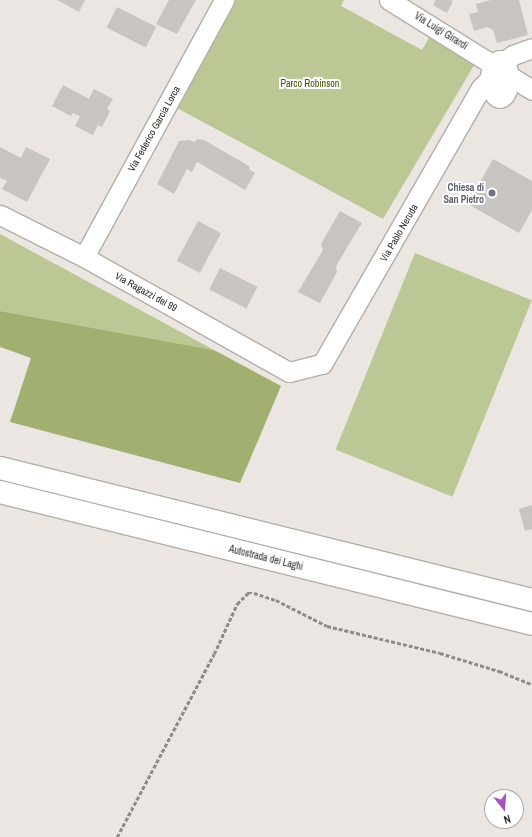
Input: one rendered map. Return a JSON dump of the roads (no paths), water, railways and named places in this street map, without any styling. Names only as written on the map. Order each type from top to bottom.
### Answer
[{"type":"highway","points":[[0,468],[532,600]]},
{"type":"highway","name":"Autostrada dei Laghi","points":[[0,492],[532,624]]},
{"type":"street","name":"Via Federico Garcia Lorca","points":[[84,257],[224,0]]},
{"type":"street","name":"Via Luigi Girardi","points":[[389,0],[410,5],[498,68],[532,90]]},
{"type":"street","name":"Via Pablo Neruda","points":[[289,372],[322,364],[480,89],[498,68],[512,55],[532,48]]},
{"type":"street","name":"Via Ragazzi del 99","points":[[0,215],[84,257],[289,372]]},
{"type":"place","name":"Chiesa di San Pietro","points":[[492,193]]},
{"type":"park label","name":"Parco Robinson","points":[[310,84]]}]
